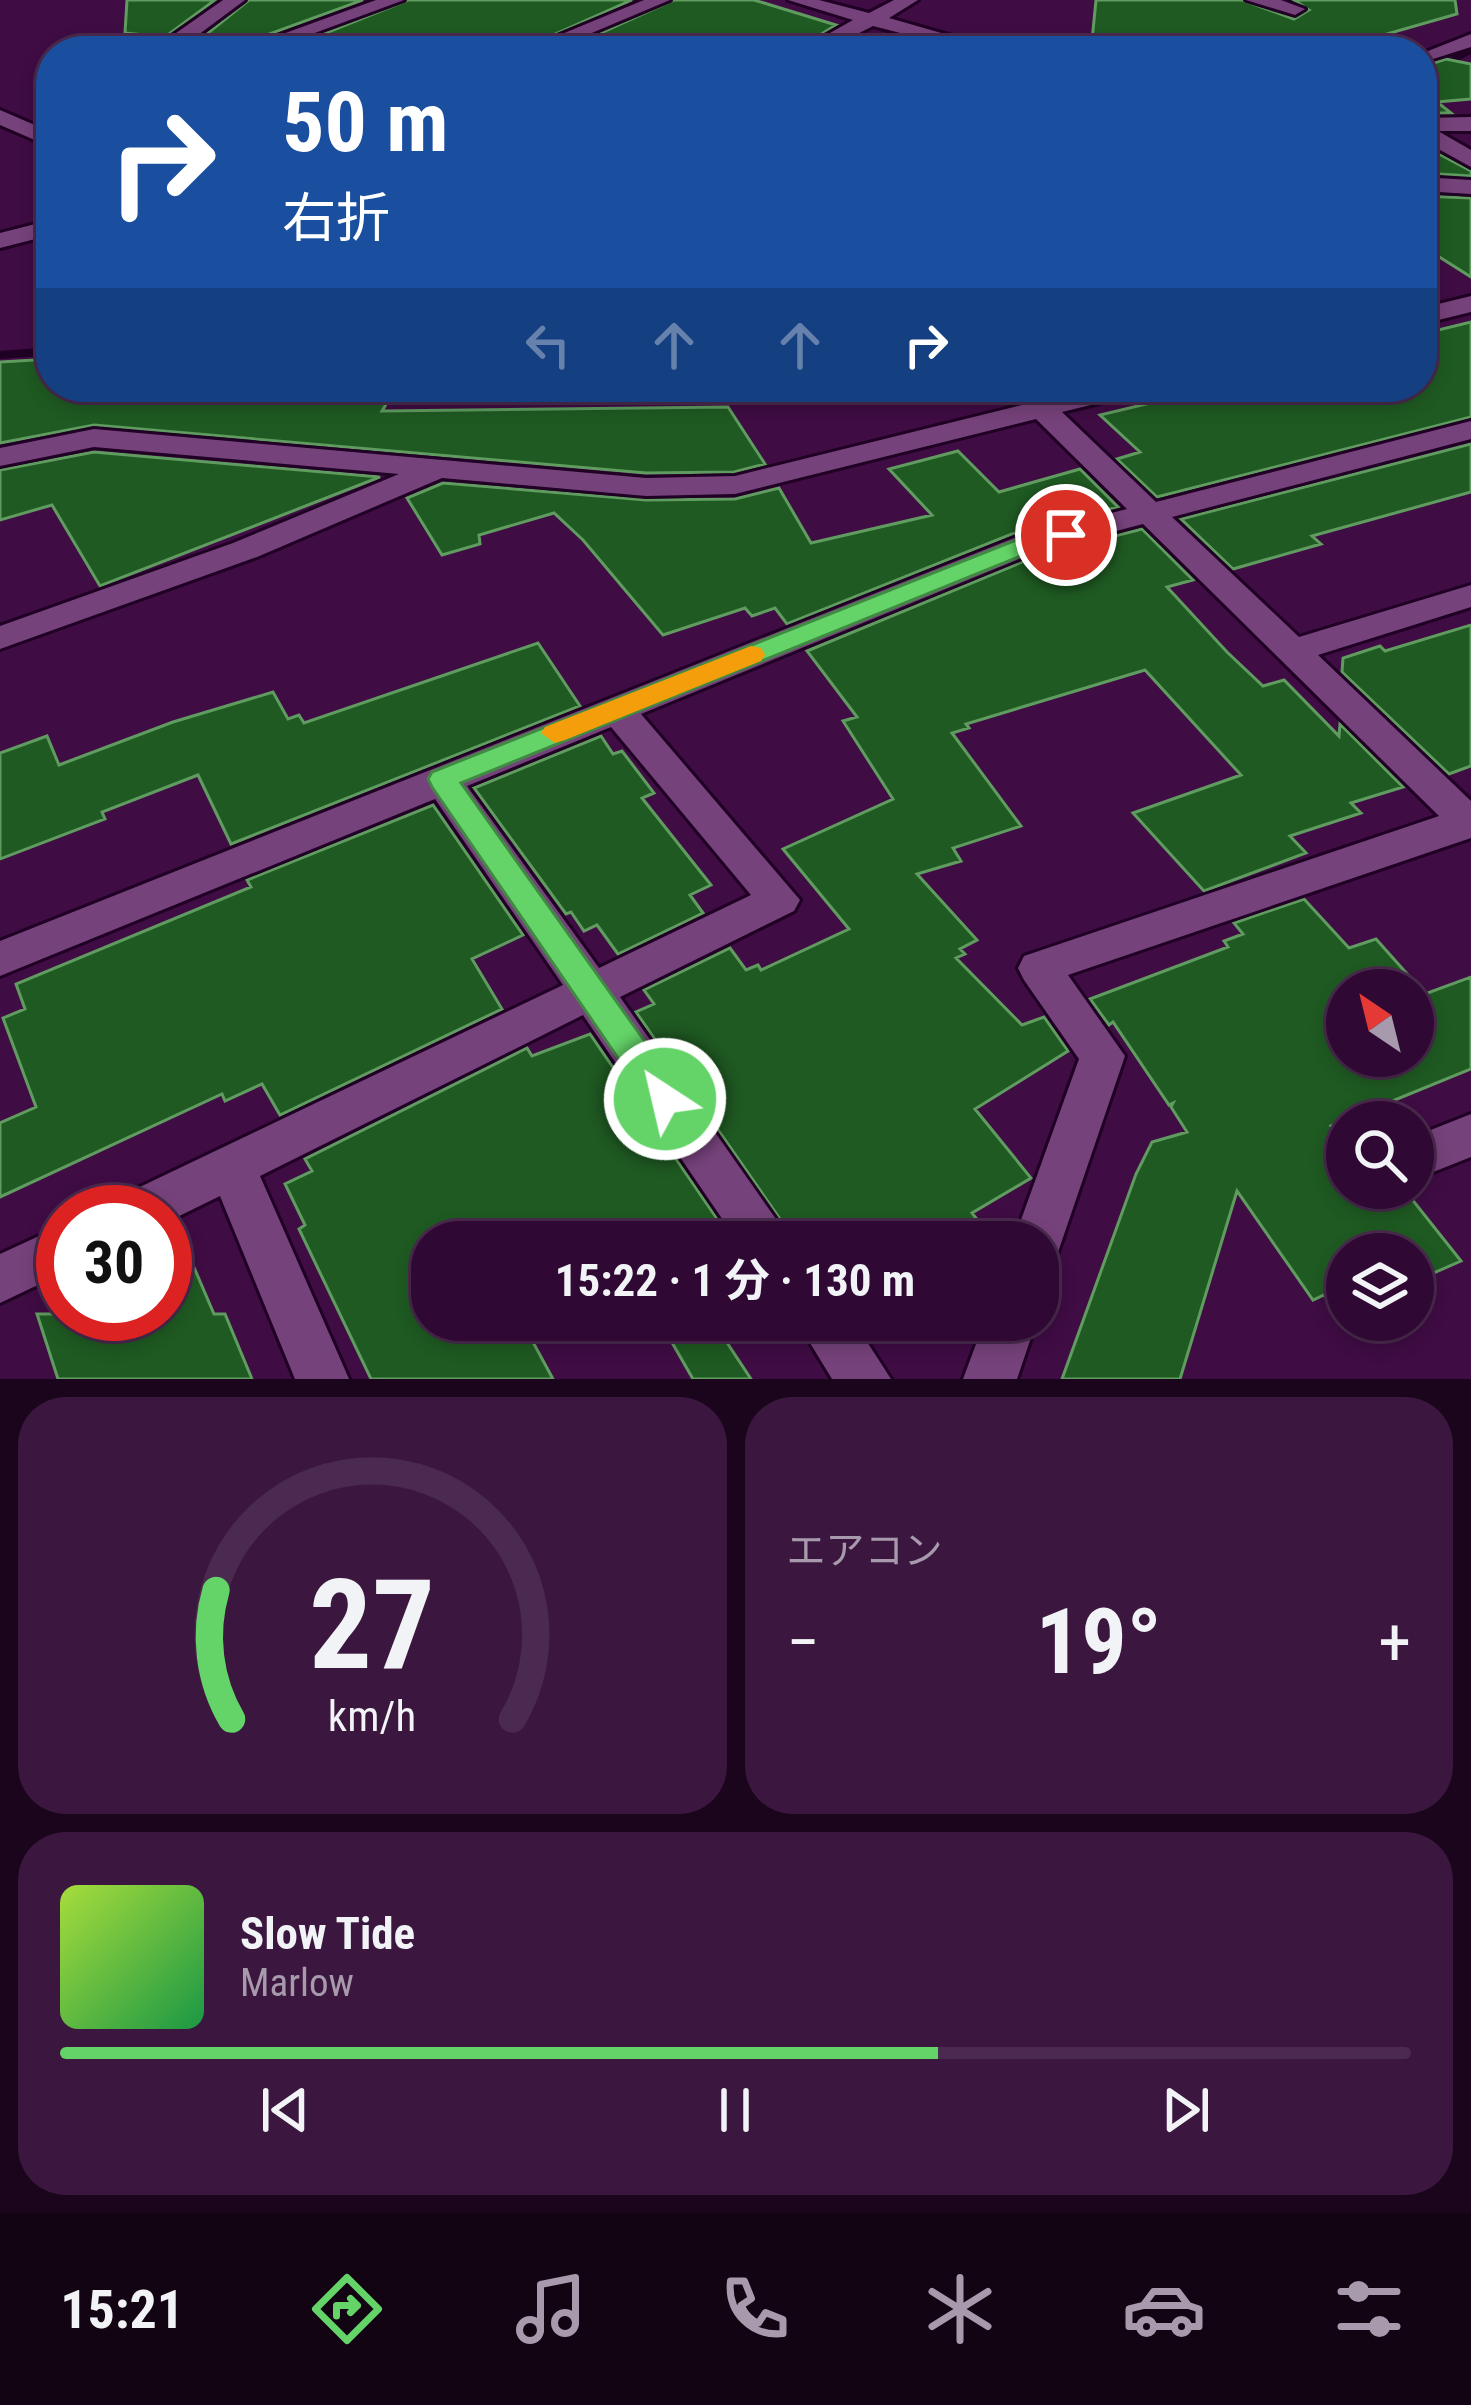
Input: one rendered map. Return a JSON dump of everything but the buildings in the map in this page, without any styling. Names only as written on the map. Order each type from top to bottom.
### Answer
[{"type":"street","points":[[185,36],[236,0]]},
{"type":"street","points":[[290,36],[395,0]]},
{"type":"street","points":[[569,36],[661,0]]},
{"type":"street","points":[[797,0],[936,36]]},
{"type":"street","points":[[840,36],[909,0]]},
{"type":"street","points":[[1255,0],[1295,8]]},
{"type":"street","points":[[1437,52],[1471,40]]},
{"type":"street","points":[[0,117],[36,133]]},
{"type":"street","points":[[1437,127],[1471,124]]},
{"type":"street","points":[[1437,138],[1471,160]]},
{"type":"street","points":[[1437,185],[1471,188]]},
{"type":"street","points":[[0,241],[36,230]]},
{"type":"street","points":[[1437,312],[1471,304]]},
{"type":"street","points":[[0,457],[94,438],[646,487],[735,485],[1071,402]]},
{"type":"street","points":[[1042,410],[1470,822],[1039,968],[1102,1056],[1045,1221]]},
{"type":"street","points":[[0,959],[1024,545],[1471,430]]},
{"type":"street","points":[[0,638],[245,550],[438,468]]},
{"type":"street","points":[[1289,652],[1471,596]]},
{"type":"street","points":[[192,1186],[779,900],[616,709]]},
{"type":"street","points":[[442,779],[752,1221]]},
{"type":"street","points":[[1434,1150],[1471,1135]]},
{"type":"street","points":[[232,1167],[322,1379]]},
{"type":"street","points":[[0,1279],[36,1262]]},
{"type":"street","points":[[837,1341],[864,1379]]},
{"type":"street","points":[[990,1379],[1004,1341]]},
{"type":"waterway","points":[[1437,80],[1444,75],[1445,64],[1471,50]]},
{"type":"waterway","points":[[0,355],[36,352]]},
{"type":"slow traffic","points":[[555,733],[751,655]]},
{"type":"route","points":[[665,1099],[442,779],[1024,545],[1066,535]]}]
